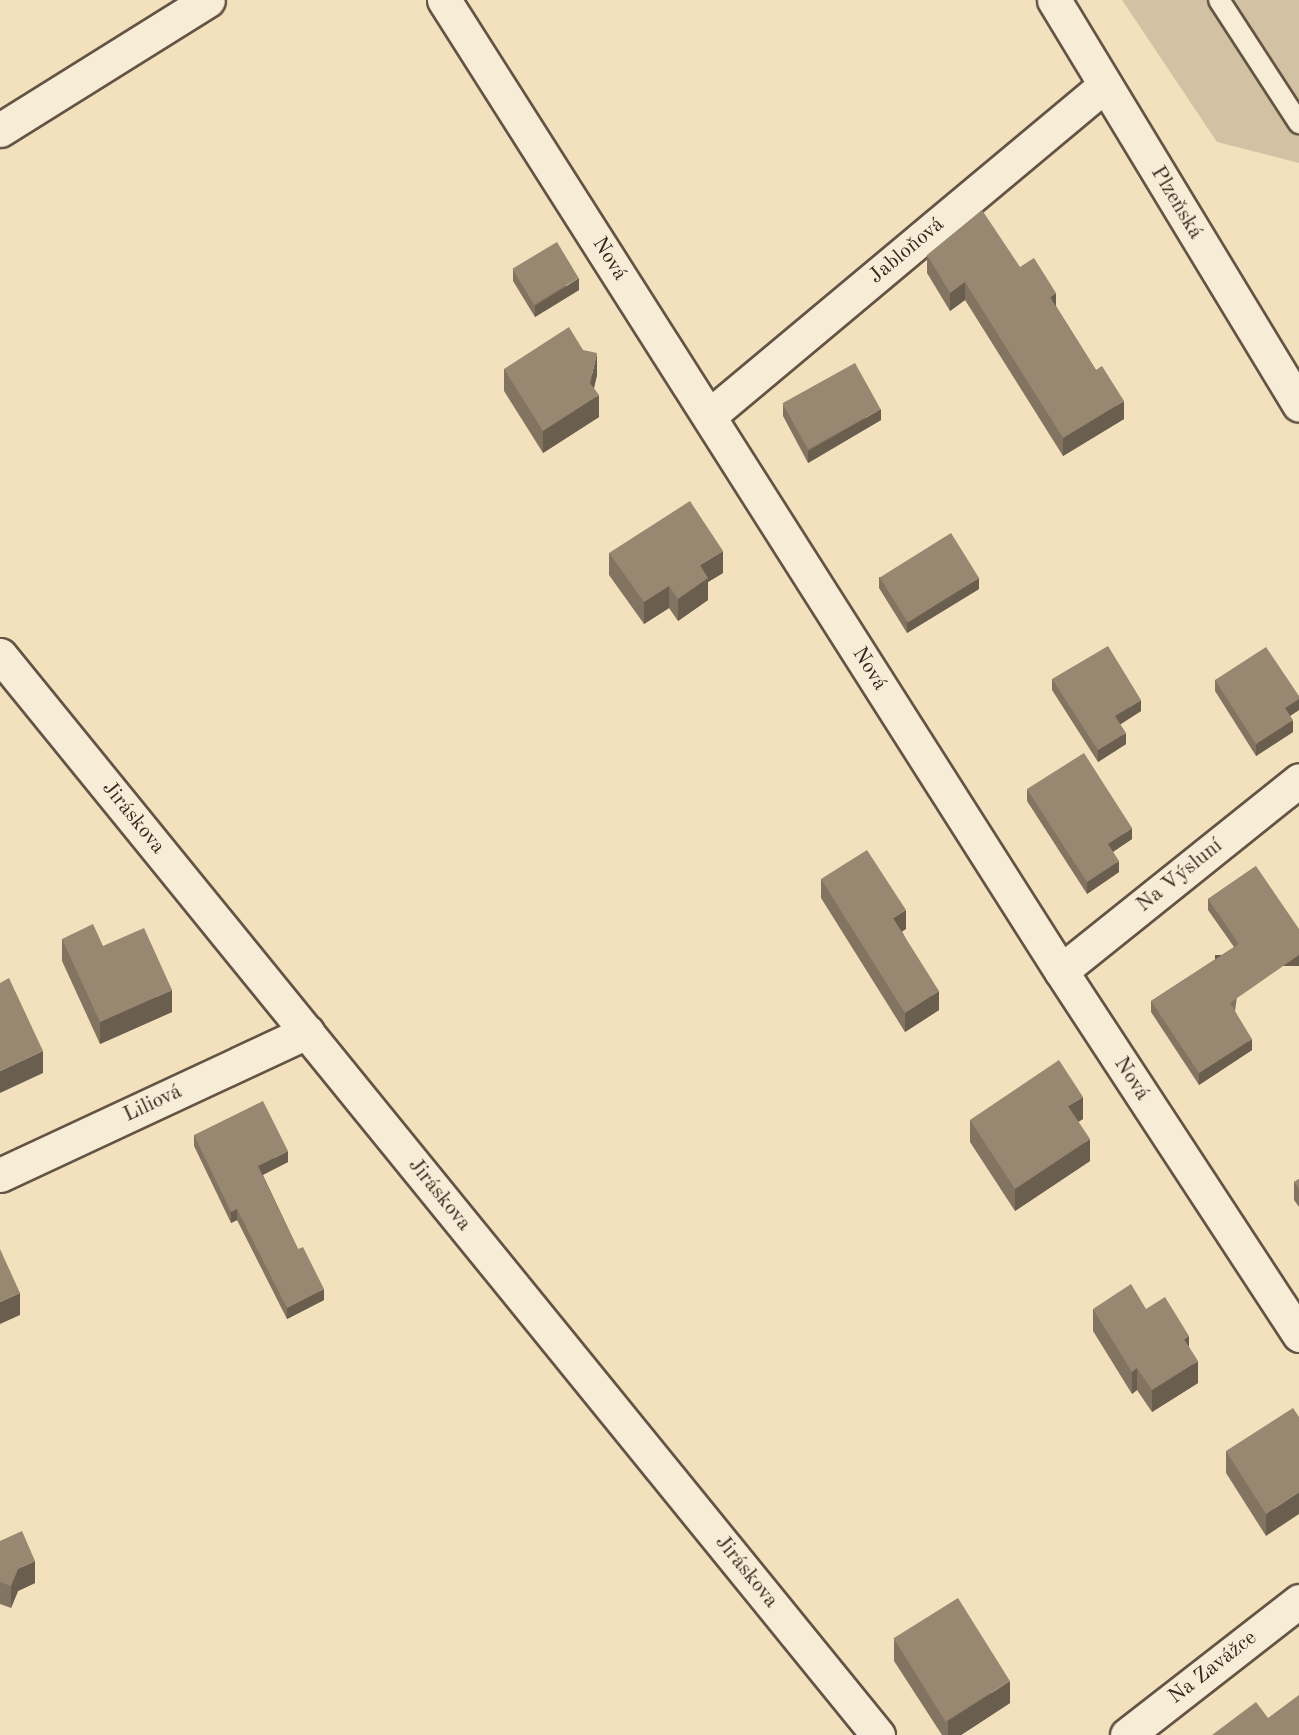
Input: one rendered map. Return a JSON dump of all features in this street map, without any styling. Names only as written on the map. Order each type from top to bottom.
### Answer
[{"type":"street","points":[[0,130],[208,0]]},
{"type":"street","name":"Nová","points":[[444,0],[1061,971],[1299,1335]]},
{"type":"street","name":"Plzeňská","points":[[1054,0],[1299,405]]},
{"type":"street","name":"Jabloňová","points":[[709,416],[1105,85]]},
{"type":"street","name":"Jiráskova","points":[[0,655],[878,1735]]},
{"type":"street","name":"Na Výsluní","points":[[1061,971],[1299,780]]},
{"type":"street","name":"Liliová","points":[[0,1175],[307,1032]]},
{"type":"street","name":"Na Zavážce","points":[[1127,1735],[1299,1601]]},
{"type":"lane","points":[[1219,0],[1299,123]]},
{"type":"shaded area","points":[[1122,0],[1299,0],[1299,163],[1217,142]]},
{"type":"building","points":[[982,210],[1020,267],[1034,258],[1056,293],[1050,297],[1096,370],[1102,366],[1124,401],[1063,438],[965,282],[950,293],[927,255]]},
{"type":"building","points":[[557,242],[579,278],[534,305],[512,269]]},
{"type":"building","points":[[569,327],[583,350],[597,353],[590,383],[599,395],[543,431],[504,369]]},
{"type":"building","points":[[855,363],[881,409],[808,450],[782,403]]},
{"type":"building","points":[[690,501],[723,551],[700,565],[708,578],[678,599],[669,586],[644,602],[609,553]]},
{"type":"building","points":[[951,533],[979,578],[908,622],[880,578]]},
{"type":"building","points":[[1108,646],[1141,700],[1115,716],[1126,733],[1098,750],[1052,679]]},
{"type":"building","points":[[1266,647],[1299,699],[1285,708],[1293,720],[1256,744],[1215,680]]},
{"type":"building","points":[[1084,753],[1132,828],[1108,844],[1119,861],[1087,882],[1027,789]]},
{"type":"building","points":[[867,850],[906,910],[893,918],[939,991],[905,1013],[821,879]]},
{"type":"building","points":[[1256,866],[1299,929],[1299,955],[1230,1003],[1252,1039],[1199,1073],[1151,1001],[1239,944],[1208,899]]},
{"type":"building","points":[[93,924],[103,946],[144,928],[172,990],[100,1022],[62,939]]},
{"type":"building","points":[[9,978],[43,1051],[0,1071],[0,983]]},
{"type":"building","points":[[1059,1060],[1083,1097],[1068,1106],[1090,1139],[1015,1189],[970,1120]]},
{"type":"building","points":[[263,1101],[288,1151],[258,1166],[298,1249],[303,1247],[324,1289],[287,1308],[237,1209],[231,1212],[194,1135]]},
{"type":"building","points":[[1299,1179],[1299,1189],[1294,1182]]},
{"type":"building","points":[[0,1249],[20,1293],[0,1302]]},
{"type":"building","points":[[1131,1284],[1146,1309],[1165,1297],[1189,1336],[1184,1339],[1198,1361],[1152,1390],[1137,1368],[1132,1372],[1093,1309]]},
{"type":"building","points":[[1293,1408],[1299,1417],[1299,1492],[1266,1514],[1226,1451]]},
{"type":"building","points":[[22,1531],[35,1561],[18,1569],[11,1586],[0,1582],[0,1541]]},
{"type":"building","points":[[958,1598],[1010,1681],[945,1721],[894,1638]]},
{"type":"building","points":[[1299,1695],[1299,1735],[1212,1735],[1256,1702],[1268,1718]]}]
